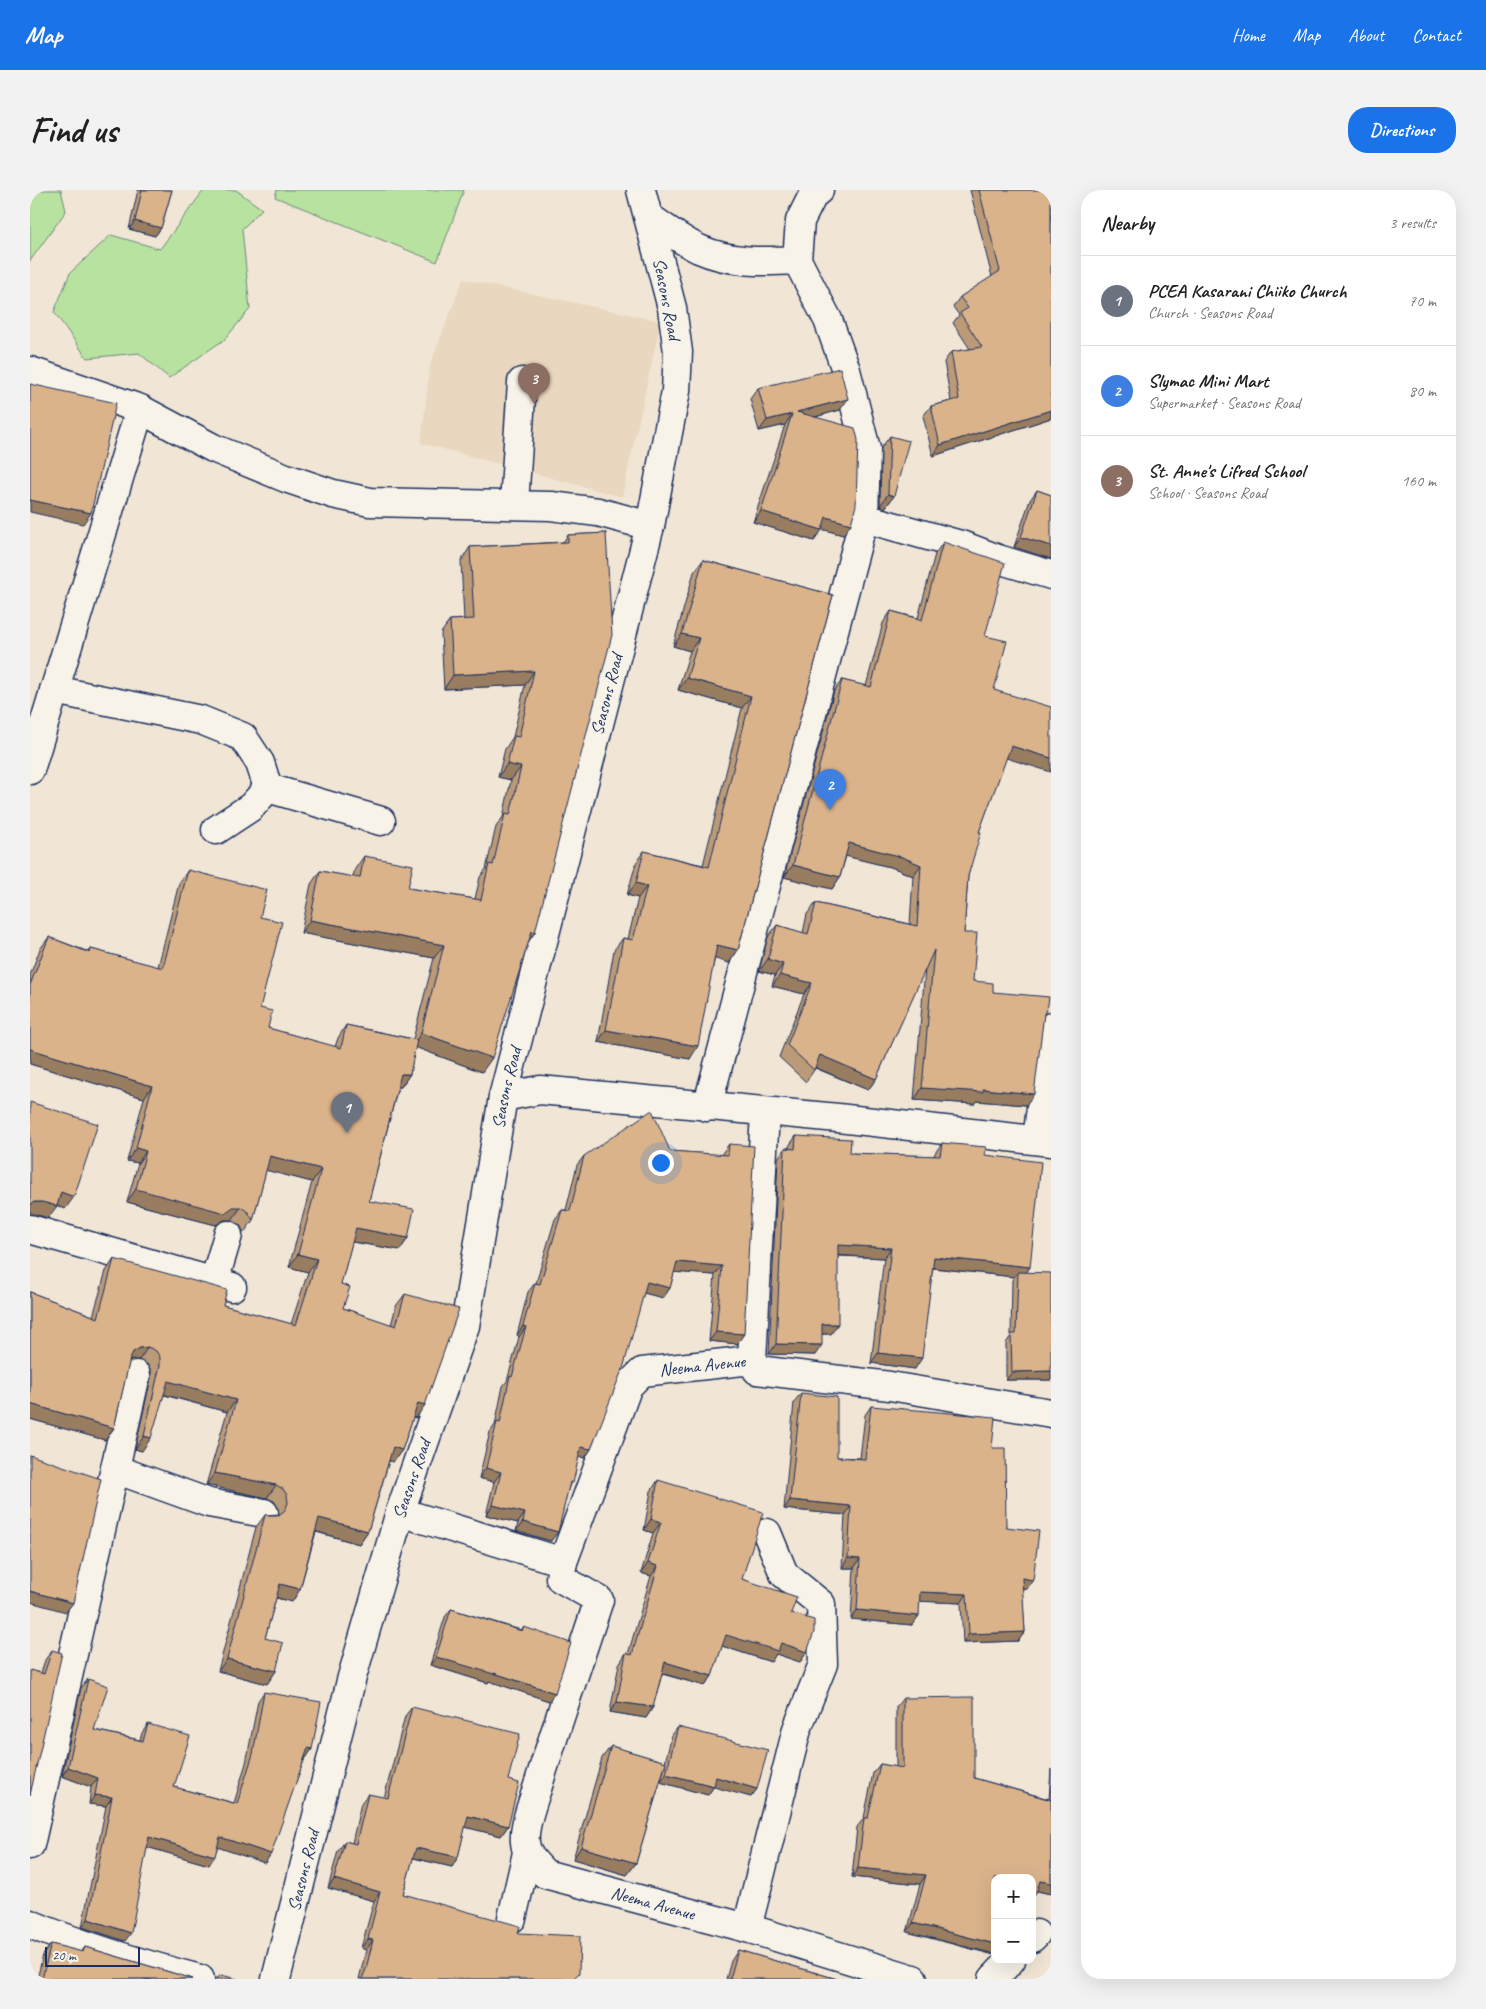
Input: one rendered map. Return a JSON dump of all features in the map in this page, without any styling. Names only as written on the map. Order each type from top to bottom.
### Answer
[{"type":"street","name":"Seasons Road","points":[[276,1979],[352,1677],[400,1512],[465,1326],[503,1097],[650,526],[676,391],[678,352],[672,308],[650,218],[641,190]]},
{"type":"street","points":[[707,1106],[864,518],[866,449],[846,370],[828,320],[797,260],[800,221],[813,194],[819,190]]},
{"type":"street","points":[[650,218],[698,249],[732,260],[764,262],[797,260]]},
{"type":"street","points":[[30,371],[140,409],[213,448],[286,478],[333,494],[370,502],[551,506],[598,512],[650,526]]},
{"type":"street","points":[[514,504],[522,382]]},
{"type":"street","points":[[30,770],[140,409]]},
{"type":"street","points":[[864,518],[964,546],[998,559],[1051,575]]},
{"type":"street","points":[[54,690],[201,720],[243,737],[260,763],[268,788]]},
{"type":"street","points":[[268,788],[381,821]]},
{"type":"street","points":[[216,830],[251,807],[268,788]]},
{"type":"street","points":[[503,1097],[540,1090],[838,1118],[1044,1141],[1051,1027]]},
{"type":"street","points":[[752,1360],[765,1112]]},
{"type":"street","points":[[30,1229],[223,1284],[228,1236]]},
{"type":"street","name":"Neema Avenue","points":[[563,1562],[628,1386],[642,1372],[752,1360],[757,1370],[890,1386],[1051,1413]]},
{"type":"street","points":[[30,1845],[136,1375]]},
{"type":"street","points":[[115,1469],[209,1503],[264,1513]]},
{"type":"street","points":[[400,1512],[563,1562],[560,1578],[599,1600],[556,1726],[529,1814],[525,1841],[527,1853],[512,1918]]},
{"type":"street","points":[[747,1928],[797,1728],[823,1664],[821,1604],[784,1574],[767,1533]]},
{"type":"street","name":"Neema Avenue","points":[[527,1853],[545,1874],[747,1928],[913,1979]]},
{"type":"street","points":[[30,1924],[54,1934],[154,1967],[200,1979]]},
{"type":"street","points":[[993,1979],[1007,1964]]},
{"type":"shaded area","points":[[463,279],[661,321],[622,497],[421,443],[430,365]]},
{"type":"green space","points":[[30,190],[61,190],[66,211],[30,261]]},
{"type":"green space","points":[[204,190],[236,190],[262,209],[242,229],[250,309],[225,339],[169,378],[139,353],[87,358],[54,312],[70,273],[111,235],[160,249]]},
{"type":"green space","points":[[277,190],[464,190],[437,262],[275,197]]},
{"type":"building","points":[[142,190],[172,190],[161,228],[135,221]]},
{"type":"building","points":[[979,190],[1051,190],[1051,410],[940,445],[931,406],[959,399],[951,352],[982,347],[960,313],[968,308],[960,297],[1000,271]]},
{"type":"building","points":[[840,368],[848,399],[797,412],[855,428],[858,440],[856,505],[851,524],[826,517],[822,530],[761,511],[792,414],[767,420],[758,388]]},
{"type":"building","points":[[30,384],[116,403],[91,513],[30,500]]},
{"type":"building","points":[[890,436],[909,441],[894,496],[888,494]]},
{"type":"building","points":[[1037,490],[1051,495],[1051,546],[1021,537]]},
{"type":"building","points":[[606,533],[612,635],[535,932],[532,931],[492,1058],[421,1033],[444,945],[310,920],[320,871],[360,878],[364,856],[413,865],[408,888],[481,900],[489,864],[493,865],[505,814],[510,815],[521,767],[507,764],[514,736],[519,737],[534,671],[453,675],[450,620],[474,619],[470,547],[568,542],[568,535]]},
{"type":"building","points":[[943,542],[1005,563],[985,636],[1007,641],[994,690],[1051,707],[1051,758],[1011,746],[979,832],[981,832],[968,876],[964,933],[977,933],[973,981],[993,983],[993,992],[1049,997],[1044,1014],[1034,1094],[983,1089],[983,1092],[922,1088],[934,950],[876,1079],[820,1055],[814,1070],[787,1045],[812,983],[780,975],[783,964],[768,959],[777,925],[808,934],[816,903],[917,926],[921,865],[902,857],[849,843],[840,877],[793,865],[842,680],[871,687],[891,611],[922,620]]},
{"type":"building","points":[[703,560],[833,595],[738,950],[717,945],[698,1046],[606,1030],[623,938],[633,940],[647,886],[636,883],[644,851],[709,867],[751,696],[687,678],[699,638],[682,634]]},
{"type":"building","points":[[188,870],[267,890],[260,917],[282,922],[260,1008],[272,1011],[268,1028],[341,1048],[346,1025],[417,1040],[410,1074],[401,1074],[369,1201],[414,1209],[408,1238],[356,1228],[341,1284],[350,1287],[343,1308],[396,1326],[405,1294],[459,1309],[425,1405],[418,1403],[402,1450],[393,1447],[368,1531],[319,1518],[300,1589],[280,1584],[265,1638],[283,1643],[276,1671],[227,1659],[265,1515],[279,1515],[285,1510],[288,1503],[287,1495],[283,1489],[276,1485],[215,1473],[236,1400],[168,1381],[151,1438],[144,1436],[160,1365],[160,1357],[156,1351],[148,1347],[140,1348],[133,1352],[130,1359],[114,1428],[30,1404],[30,1292],[98,1318],[114,1259],[227,1290],[223,1305],[296,1325],[317,1259],[298,1254],[321,1169],[270,1156],[253,1220],[248,1212],[241,1207],[233,1207],[225,1213],[136,1189],[146,1151],[136,1148],[152,1086],[30,1049],[30,985],[49,937],[90,953],[91,949],[163,968]]},
{"type":"building","points":[[30,1102],[98,1124],[74,1197],[61,1192],[57,1206],[42,1202],[34,1202],[30,1205]]},
{"type":"building","points":[[652,1110],[670,1151],[728,1155],[729,1144],[754,1146],[744,1334],[716,1332],[722,1266],[677,1262],[670,1288],[647,1282],[624,1365],[591,1449],[581,1447],[573,1483],[570,1482],[558,1532],[523,1522],[525,1513],[493,1505],[501,1472],[486,1468],[497,1422],[500,1423],[510,1376],[512,1377],[526,1327],[523,1326],[535,1283],[540,1284],[562,1210],[570,1211],[584,1156]]},
{"type":"building","points":[[796,1136],[851,1139],[850,1153],[940,1156],[942,1143],[986,1147],[985,1155],[1041,1162],[1030,1267],[934,1257],[922,1358],[878,1353],[891,1248],[838,1245],[838,1324],[822,1324],[822,1345],[776,1344],[785,1148],[795,1149]]},
{"type":"building","points":[[1018,1272],[1051,1273],[1051,1371],[1012,1372],[1011,1334],[1016,1334]]},
{"type":"building","points":[[801,1393],[837,1397],[837,1457],[865,1459],[871,1406],[995,1417],[992,1448],[1005,1448],[1006,1527],[1039,1531],[1033,1580],[1022,1578],[1025,1632],[969,1634],[967,1594],[920,1592],[919,1616],[857,1610],[860,1559],[848,1558],[851,1506],[790,1500]]},
{"type":"building","points":[[30,1455],[101,1479],[73,1603],[30,1591]]},
{"type":"building","points":[[658,1480],[763,1512],[742,1579],[797,1597],[791,1613],[814,1620],[814,1632],[807,1652],[781,1643],[778,1651],[726,1635],[712,1676],[665,1662],[653,1707],[617,1702],[626,1653],[632,1655],[658,1566],[648,1563],[661,1522],[651,1519]]},
{"type":"building","points":[[451,1609],[522,1631],[524,1627],[571,1643],[555,1693],[436,1657]]},
{"type":"building","points":[[52,1650],[62,1653],[30,1795],[30,1670],[44,1674]]},
{"type":"building","points":[[88,1679],[108,1686],[94,1730],[143,1741],[148,1724],[190,1736],[174,1787],[237,1804],[253,1754],[264,1692],[321,1702],[312,1749],[308,1748],[271,1854],[220,1837],[215,1856],[149,1837],[131,1933],[88,1919],[112,1797],[95,1795],[98,1778],[68,1767]]},
{"type":"building","points":[[974,1697],[974,1778],[1051,1800],[1051,1883],[1040,1881],[1036,1892],[1036,1874],[991,1874],[991,1943],[913,1923],[926,1875],[858,1868],[864,1818],[868,1818],[880,1764],[903,1768],[903,1698]]},
{"type":"building","points":[[412,1707],[520,1734],[508,1780],[519,1783],[508,1826],[468,1816],[458,1857],[416,1848],[403,1894],[520,1926],[518,1933],[580,1936],[579,1973],[573,1979],[362,1979],[373,1940],[368,1939],[380,1892],[334,1879],[345,1841],[356,1844],[368,1794],[388,1798]]},
{"type":"building","points":[[678,1727],[768,1750],[757,1789],[716,1777],[714,1786],[666,1774]]},
{"type":"building","points":[[611,1746],[666,1762],[636,1863],[581,1847]]},
{"type":"building","points":[[51,1944],[83,1952],[85,1947],[193,1979],[42,1979]]},
{"type":"building","points":[[738,1950],[837,1979],[730,1979]]},
{"type":"building","points":[[221,1975],[237,1979],[216,1979]]},
{"type":"place","name":"St. Anne's Lifred School","points":[[534,404]]},
{"type":"place","name":"Slymac Mini Mart","points":[[830,810]]},
{"type":"place","name":"PCEA Kasarani Chiiko Church","points":[[347,1133]]}]
